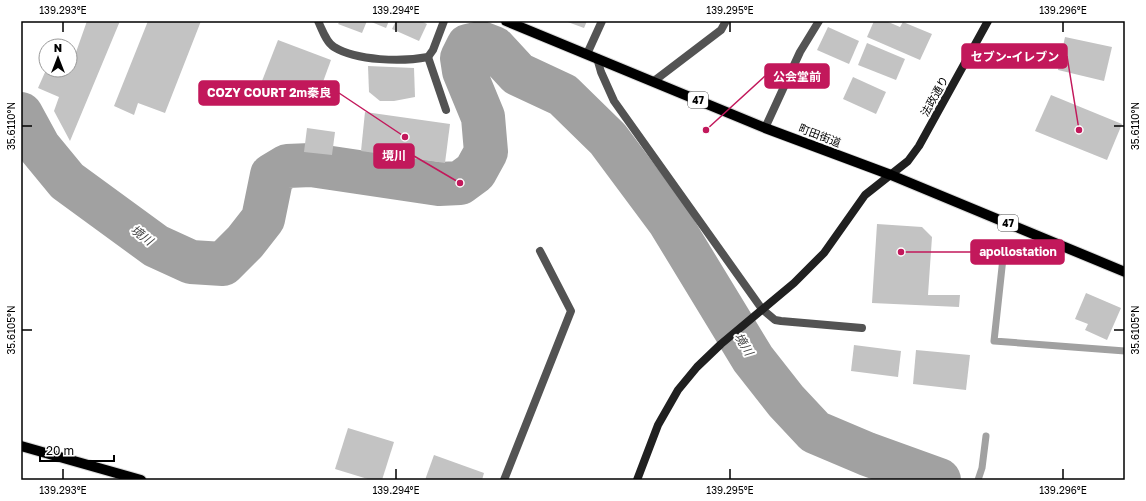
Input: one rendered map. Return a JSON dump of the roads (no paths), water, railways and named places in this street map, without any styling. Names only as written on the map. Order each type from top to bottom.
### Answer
[{"type":"main road","name":"町田街道","points":[[506,21],[765,128],[891,175],[1125,272]]},
{"type":"main road","points":[[21,446],[141,480]]},
{"type":"street","points":[[318,21],[328,41],[334,47],[366,58],[400,59],[428,57]]},
{"type":"street","points":[[428,57],[433,50],[444,21]]},
{"type":"street","points":[[586,54],[602,21]]},
{"type":"street","points":[[654,82],[720,30],[726,21]]},
{"type":"street","points":[[765,128],[800,52],[819,21]]},
{"type":"street","name":"法政通り","points":[[637,480],[658,425],[678,390],[696,367],[794,283],[824,252],[865,195],[908,162],[988,21]]},
{"type":"street","points":[[428,57],[446,110]]},
{"type":"street","points":[[597,58],[601,72],[614,102],[762,309],[774,320],[862,328]]},
{"type":"street","points":[[504,480],[571,311],[540,251]]},
{"type":"waterway","name":"境川","points":[[21,114],[39,147],[67,181],[156,246],[191,262],[223,264],[245,242],[263,219],[272,175],[287,166],[311,165],[439,184],[460,183],[475,172],[486,152],[483,117],[464,71],[462,58],[468,46],[481,43],[494,48],[518,74],[563,95],[608,139],[669,221],[753,359],[786,401],[815,432],[867,454],[939,480]]},
{"type":"waterway","points":[[1003,258],[994,341],[1125,351]]},
{"type":"waterway","points":[[978,480],[982,468],[986,436]]},
{"type":"place","name":"公会堂前","points":[[706,130]]},
{"type":"place","name":"セブン-イレブン","points":[[1079,130]]},
{"type":"place","name":"COZY COURT 2m秦良","points":[[405,137]]},
{"type":"place","name":"境川","points":[[460,183]]},
{"type":"place","name":"apollostation","points":[[901,252]]}]
